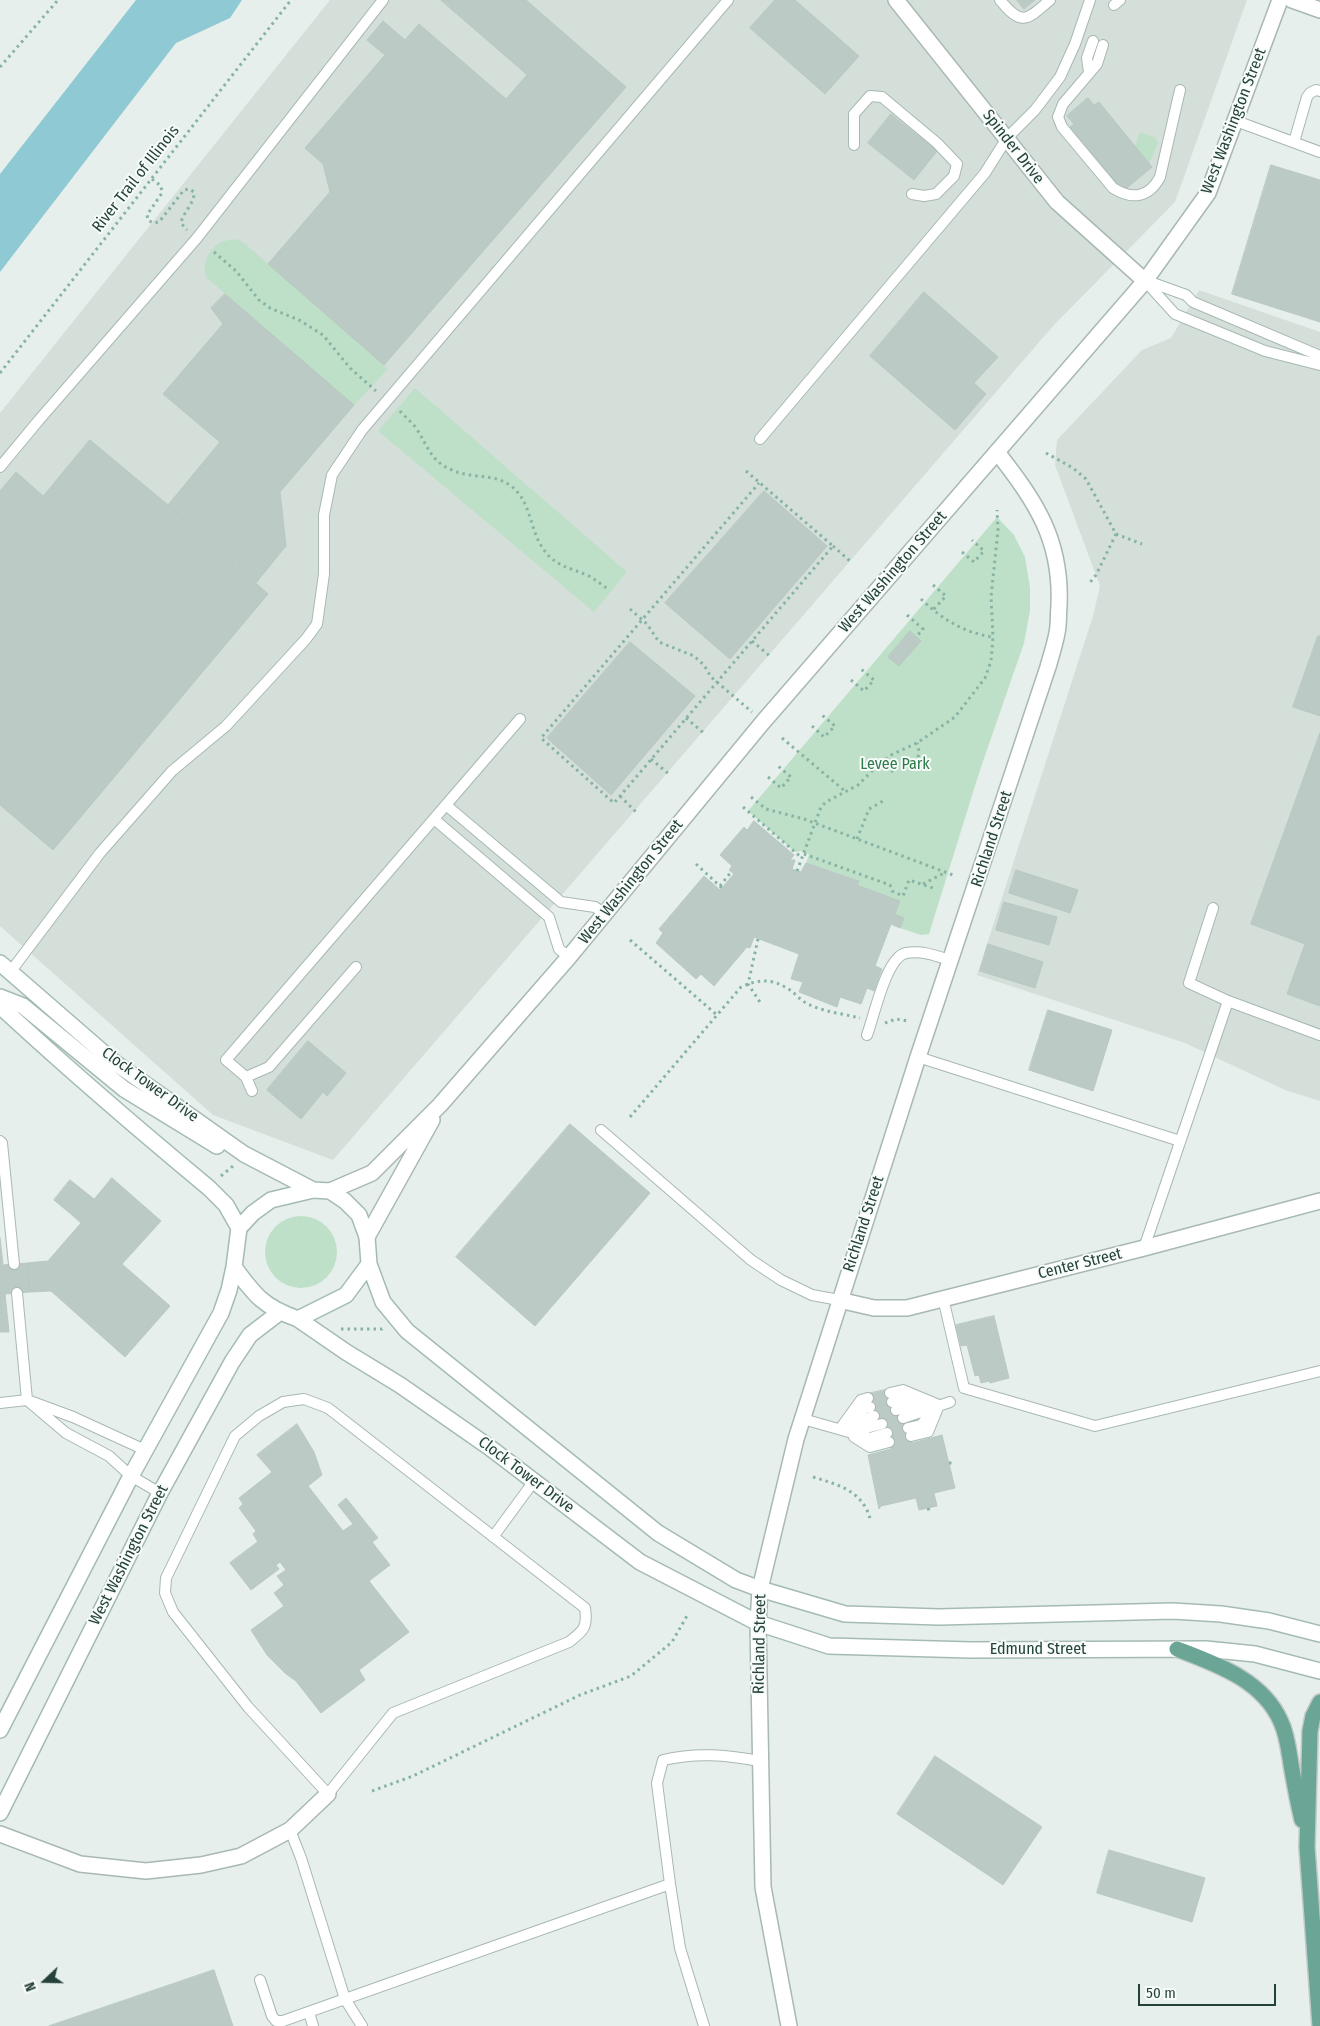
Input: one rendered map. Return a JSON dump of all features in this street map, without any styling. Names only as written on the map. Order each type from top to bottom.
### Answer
[{"type":"main road","name":"Spinder Drive","points":[[896,0],[1056,202],[1145,281]]},
{"type":"main road","name":"West Washington Street","points":[[330,1191],[372,1173],[440,1106],[569,957],[763,722],[1145,281],[1208,193],[1280,0]]},
{"type":"main road","points":[[1292,0],[1320,10]]},
{"type":"main road","name":"Richland Street","points":[[789,2026],[763,1887],[758,1623],[760,1589],[796,1439],[839,1300],[918,1057],[952,961],[1058,632],[1060,594],[1057,557],[1042,517],[1022,483],[997,452]]},
{"type":"main road","name":"Clock Tower Drive","points":[[5,967],[114,1062],[240,1156],[313,1190]]},
{"type":"main road","points":[[1,1007],[23,1006],[124,1089],[221,1149],[240,1156]]},
{"type":"main road","points":[[1,1007],[16,1023],[86,1084],[209,1188],[226,1205],[239,1228]]},
{"type":"main road","name":"West Washington Street","points":[[367,1237],[440,1106]]},
{"type":"main road","points":[[368,1264],[346,1294],[298,1319],[280,1312],[261,1301],[234,1267],[239,1228],[253,1213],[271,1200],[313,1190],[330,1191],[345,1201],[359,1215],[367,1237],[368,1264],[384,1302],[407,1331],[658,1533],[736,1580],[845,1614],[939,1617],[1173,1611],[1221,1614],[1269,1621],[1320,1634]]},
{"type":"main road","name":"Center Street","points":[[839,1300],[874,1308],[907,1308],[1320,1201]]},
{"type":"main road","name":"West Washington Street","points":[[0,1730],[131,1476],[220,1313],[229,1290],[234,1267]]},
{"type":"main road","name":"West Washington Street","points":[[0,1813],[160,1493],[232,1362],[250,1335],[280,1312]]},
{"type":"main road","name":"Clock Tower Drive","points":[[298,1319],[346,1352],[400,1385],[534,1481],[640,1562],[758,1623]]},
{"type":"main road","name":"Edmund Street","points":[[758,1623],[829,1646],[970,1650],[1206,1649],[1255,1654],[1320,1671]]},
{"type":"main road","points":[[1177,1649],[1236,1674],[1258,1691],[1275,1711],[1281,1722],[1287,1742],[1307,1847]]},
{"type":"main road","points":[[1320,1702],[1313,1716],[1310,1731],[1307,1847],[1320,2026]]},
{"type":"main road","points":[[0,1834],[80,1864],[146,1871],[201,1865],[241,1856],[290,1830],[328,1794]]},
{"type":"lane","points":[[0,467],[197,238],[383,0]]},
{"type":"lane","points":[[5,967],[100,853],[166,778],[226,726],[306,639],[317,624],[318,619],[324,574],[324,515],[332,475],[362,430],[728,0]]},
{"type":"lane","points":[[1000,0],[1010,12],[1023,18],[1035,13],[1050,0]]},
{"type":"lane","points":[[760,439],[985,173],[1007,138],[1035,110],[1060,77],[1075,44],[1090,0]]},
{"type":"lane","points":[[1098,43],[1088,58],[1089,72],[1063,104],[1059,113],[1059,120],[1062,127],[1113,188],[1125,195],[1139,196],[1146,194],[1160,176],[1180,90]]},
{"type":"lane","points":[[1294,142],[1307,97],[1310,92],[1320,91]]},
{"type":"lane","points":[[854,145],[854,114],[870,96],[882,97],[937,143],[957,164],[954,176],[936,194],[924,196],[912,194]]},
{"type":"lane","points":[[1236,120],[1320,152]]},
{"type":"lane","points":[[1145,281],[1186,295],[1193,302],[1320,356]]},
{"type":"lane","points":[[1145,281],[1175,314],[1265,351],[1320,365]]},
{"type":"lane","points":[[252,1091],[246,1077],[226,1060],[520,719]]},
{"type":"lane","points":[[446,805],[561,902],[595,907],[604,914]]},
{"type":"lane","points":[[434,819],[549,917],[559,948],[569,957]]},
{"type":"lane","points":[[1213,908],[1189,983],[1228,1001],[1320,1035]]},
{"type":"lane","points":[[867,1035],[889,968],[897,957],[904,953],[920,952],[952,961]]},
{"type":"lane","points":[[246,1077],[269,1067],[356,967]]},
{"type":"lane","points":[[1144,1248],[1228,1001]]},
{"type":"lane","points":[[918,1057],[1180,1141]]},
{"type":"lane","points":[[601,1130],[751,1260],[781,1280],[812,1295],[839,1300]]},
{"type":"lane","points":[[0,1141],[2,1143],[14,1264]]},
{"type":"lane","points":[[17,1293],[27,1400],[66,1434],[109,1456],[131,1476],[160,1493]]},
{"type":"lane","points":[[943,1298],[964,1388],[1095,1426],[1320,1371]]},
{"type":"lane","points":[[903,1390],[939,1405],[913,1405],[892,1402],[903,1390]]},
{"type":"lane","points":[[304,1399],[328,1408],[585,1608],[587,1621],[582,1631],[569,1642],[393,1713],[328,1794],[248,1707],[173,1612],[165,1593],[166,1578],[235,1436],[259,1416],[283,1402],[304,1399]]},
{"type":"lane","points":[[0,1403],[27,1400],[73,1417],[145,1450]]},
{"type":"lane","points":[[903,1418],[917,1415],[950,1402]]},
{"type":"lane","points":[[910,1432],[928,1432],[939,1405]]},
{"type":"lane","points":[[840,1429],[865,1408],[878,1420]]},
{"type":"lane","points":[[803,1419],[840,1429],[870,1446],[878,1420]]},
{"type":"lane","points":[[840,1429],[866,1428],[878,1420]]},
{"type":"lane","points":[[493,1537],[534,1481]]},
{"type":"lane","points":[[704,2026],[680,1948],[657,1783],[662,1760],[686,1755],[735,1756],[760,1761]]},
{"type":"lane","points":[[290,1830],[301,1858],[345,2000],[362,2026]]},
{"type":"lane","points":[[260,1980],[272,2016],[276,2021],[283,2021],[670,1884]]},
{"type":"lane","points":[[309,2012],[313,2026]]},
{"type":"path","points":[[0,68],[58,0]]},
{"type":"path","name":"River Trail of Illinois","points":[[0,373],[291,0]]},
{"type":"path","points":[[152,179],[161,186],[162,193],[147,215],[148,220],[152,223],[159,222],[184,190],[189,189],[194,192],[194,197],[182,217],[181,224],[188,230]]},
{"type":"path","points":[[214,252],[236,271],[258,300],[270,308],[299,320],[323,335],[350,368],[376,390]]},
{"type":"path","points":[[400,411],[414,426],[428,452],[440,464],[460,473],[494,479],[511,486],[524,503],[536,535],[550,557],[565,568],[588,576],[608,590]]},
{"type":"path","points":[[1046,453],[1073,468],[1086,479],[1116,534],[1142,544]]},
{"type":"path","points":[[746,471],[851,562]]},
{"type":"path","points":[[759,483],[541,738],[614,803],[833,546]]},
{"type":"path","points":[[797,871],[820,807],[864,780],[884,760],[917,743],[955,717],[985,678],[991,661],[993,637],[991,597],[998,530],[997,510]]},
{"type":"path","points":[[1088,585],[1096,574],[1116,534]]},
{"type":"path","points":[[962,552],[974,562],[984,551],[972,540]]},
{"type":"path","points":[[933,585],[946,596],[933,610]]},
{"type":"path","points":[[921,599],[933,610],[958,627],[971,633],[993,637]]},
{"type":"path","points":[[630,609],[642,620],[659,642],[694,656],[704,665],[711,677],[752,712]]},
{"type":"path","points":[[907,615],[923,629],[916,637]]},
{"type":"path","points":[[752,641],[770,657]]},
{"type":"path","points":[[852,680],[864,691],[874,680],[861,669]]},
{"type":"path","points":[[812,726],[824,737],[834,726],[822,715]]},
{"type":"path","points":[[686,718],[704,734]]},
{"type":"path","points":[[782,738],[846,792]]},
{"type":"path","points":[[916,770],[919,751],[917,743]]},
{"type":"path","points":[[651,758],[670,775]]},
{"type":"path","points":[[884,760],[893,772]]},
{"type":"path","points":[[768,777],[781,788],[791,777],[778,766]]},
{"type":"path","points":[[620,796],[637,813]]},
{"type":"path","points":[[751,797],[766,809],[815,823],[953,875]]},
{"type":"path","points":[[858,839],[869,809],[883,801]]},
{"type":"path","points":[[743,807],[802,858]]},
{"type":"path","points":[[804,854],[890,885],[892,891],[903,896],[909,880],[936,889]]},
{"type":"path","points":[[696,864],[721,887],[732,872]]},
{"type":"path","points":[[922,884],[946,872]]},
{"type":"path","points":[[758,939],[748,984],[762,1004]]},
{"type":"path","points":[[630,940],[718,1015]]},
{"type":"path","points":[[630,1117],[741,987],[748,984],[760,980],[771,981],[786,987],[801,1000],[812,1006],[862,1019]]},
{"type":"path","points":[[882,1024],[896,1019],[908,1021]]},
{"type":"path","points":[[220,1177],[240,1156]]},
{"type":"path","points":[[340,1332],[342,1328],[382,1328],[384,1326]]},
{"type":"path","points":[[813,1477],[847,1488],[865,1506],[870,1522]]},
{"type":"path","points":[[928,1508],[930,1514]]},
{"type":"path","points":[[372,1791],[413,1776],[580,1695],[631,1676],[672,1642],[688,1614]]},
{"type":"shaded area","points":[[330,0],[1247,0],[1175,202],[1053,326],[333,1160],[213,1115],[0,926],[0,413]]},
{"type":"shaded area","points":[[1199,290],[1320,332],[1320,1101],[1285,1090],[1185,1043],[977,975],[1093,616],[1100,586],[1055,465],[1057,440],[1142,350],[1171,338]]},
{"type":"green space","points":[[1140,132],[1155,137],[1158,143],[1149,164],[1135,146]]},
{"type":"green space","points":[[236,239],[244,243],[388,369],[354,405],[207,278],[205,263],[209,254],[222,242]]},
{"type":"green space","points":[[415,388],[627,572],[594,612],[378,431]]},
{"type":"green space","name":"Levee Park","points":[[997,517],[1014,535],[1025,557],[1030,588],[1030,611],[1024,643],[979,773],[929,934],[921,935],[900,928],[904,918],[895,914],[900,901],[857,885],[858,880],[806,863],[809,854],[801,851],[795,852],[748,811]]},
{"type":"green space","points":[[308,1216],[327,1226],[335,1238],[337,1252],[335,1266],[327,1278],[315,1286],[294,1288],[275,1278],[267,1266],[265,1245],[275,1226],[287,1218]]},
{"type":"water","points":[[136,0],[242,0],[230,18],[176,43],[0,272],[0,174]]},
{"type":"building","points":[[441,0],[526,0],[626,87],[384,365],[268,264],[330,192],[323,164],[305,148],[385,55],[367,40],[383,21],[405,40],[419,24],[506,99],[527,75]]},
{"type":"building","points":[[775,0],[795,0],[859,56],[825,94],[750,28]]},
{"type":"building","points":[[1017,0],[1035,0],[1024,9]]},
{"type":"building","points":[[1088,98],[1094,105],[1099,102],[1152,167],[1122,192],[1070,127],[1074,124],[1067,116]]},
{"type":"building","points":[[891,114],[937,151],[914,180],[868,143]]},
{"type":"building","points":[[1271,165],[1320,180],[1320,322],[1232,294]]},
{"type":"building","points":[[924,292],[998,357],[974,383],[986,394],[955,430],[870,356]]},
{"type":"building","points":[[225,294],[354,405],[280,492],[286,546],[255,584],[168,505],[220,442],[163,394],[223,324],[211,308]]},
{"type":"building","points":[[90,440],[168,505],[268,594],[53,850],[0,805],[0,491],[16,472],[43,496]]},
{"type":"building","points":[[764,491],[827,546],[730,659],[665,603]]},
{"type":"building","points":[[910,631],[921,641],[899,666],[888,657]]},
{"type":"building","points":[[1318,636],[1320,636],[1320,716],[1293,707]]},
{"type":"building","points":[[630,642],[695,696],[611,795],[547,738]]},
{"type":"building","points":[[1320,733],[1320,1006],[1287,994],[1305,944],[1251,924]]},
{"type":"building","points":[[754,821],[794,855],[790,860],[795,860],[792,869],[801,872],[806,863],[859,881],[857,885],[900,901],[895,914],[904,918],[900,928],[891,924],[875,966],[882,969],[874,991],[867,988],[861,1004],[840,997],[837,1007],[799,992],[803,982],[791,979],[799,954],[754,937],[750,948],[747,947],[714,986],[701,974],[696,979],[656,943],[663,933],[659,929],[704,876],[720,890],[734,874],[729,870],[732,866],[720,855],[744,827],[747,830]]},
{"type":"building","points":[[1016,870],[1078,890],[1070,913],[1009,893]]},
{"type":"building","points":[[1004,902],[1057,917],[1049,945],[996,930]]},
{"type":"building","points":[[988,944],[1043,962],[1035,988],[980,971]]},
{"type":"building","points":[[1048,1010],[1112,1030],[1093,1091],[1029,1070]]},
{"type":"building","points":[[308,1041],[346,1073],[327,1096],[323,1092],[301,1119],[267,1090]]},
{"type":"building","points":[[570,1124],[650,1193],[535,1326],[456,1257]]},
{"type":"building","points":[[112,1178],[161,1221],[122,1264],[170,1306],[125,1357],[51,1291],[30,1292],[27,1263],[48,1261],[81,1223],[72,1215],[89,1195],[94,1199]]},
{"type":"building","points":[[70,1180],[89,1195],[72,1215],[54,1200]]},
{"type":"building","points":[[0,1238],[3,1265],[27,1263],[30,1292],[5,1294],[9,1332],[0,1332]]},
{"type":"building","points":[[994,1316],[1009,1378],[990,1383],[989,1381],[981,1383],[979,1375],[975,1376],[967,1345],[961,1346],[956,1325]]},
{"type":"building","points":[[889,1389],[892,1406],[907,1422],[912,1443],[942,1435],[955,1488],[934,1493],[937,1506],[919,1510],[916,1498],[881,1506],[879,1509],[868,1455],[891,1449],[886,1428],[871,1413],[867,1394]]},
{"type":"building","points":[[297,1424],[314,1452],[322,1475],[308,1486],[343,1531],[353,1524],[338,1505],[346,1498],[378,1538],[372,1542],[390,1565],[369,1581],[409,1632],[359,1670],[365,1680],[321,1713],[296,1681],[267,1655],[251,1630],[284,1606],[274,1593],[284,1585],[277,1576],[286,1570],[280,1562],[276,1565],[258,1542],[253,1534],[256,1531],[239,1508],[243,1504],[239,1498],[272,1472],[257,1455]]},
{"type":"building","points":[[258,1542],[279,1569],[251,1590],[230,1563]]},
{"type":"building","points":[[935,1756],[1042,1827],[1003,1885],[897,1814]]},
{"type":"building","points":[[1109,1850],[1205,1878],[1192,1922],[1097,1893]]},
{"type":"building","points":[[214,1970],[233,2026],[49,2026]]}]
